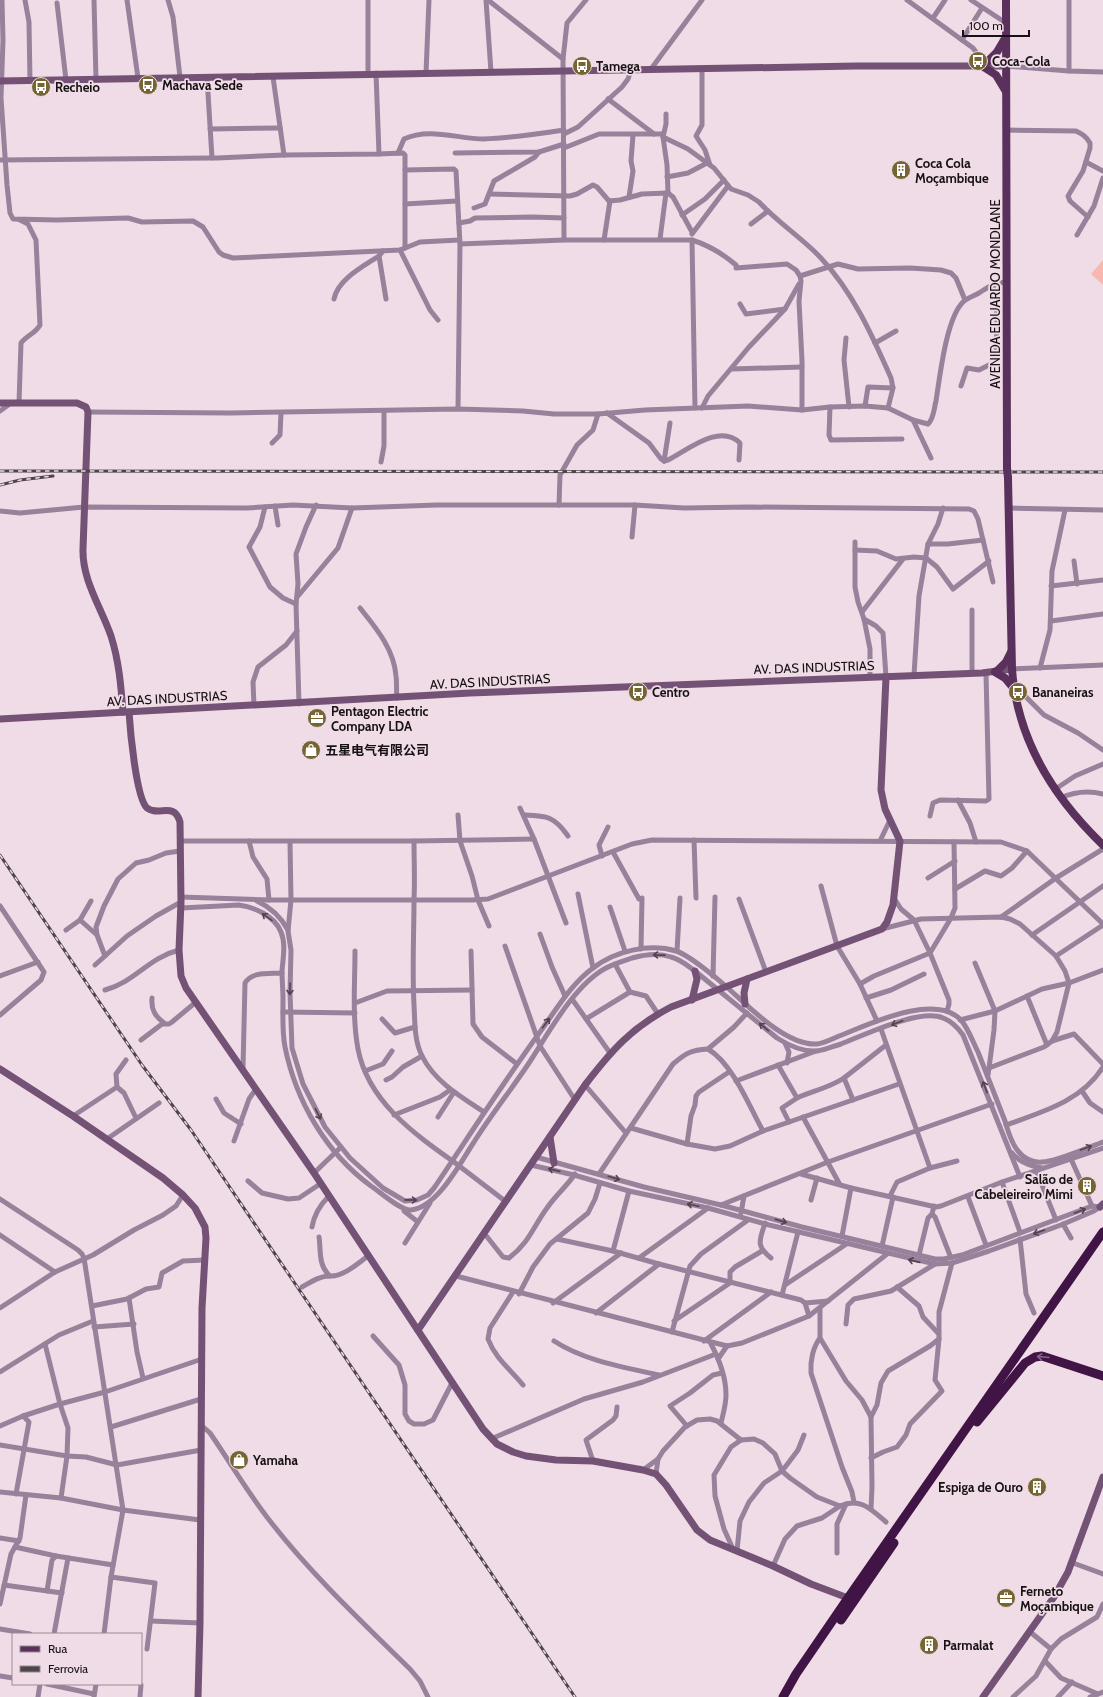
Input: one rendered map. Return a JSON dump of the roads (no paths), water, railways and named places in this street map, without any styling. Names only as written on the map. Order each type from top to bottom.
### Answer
[{"type":"highway","points":[[783,1697],[796,1674],[848,1598],[1103,1232]]},
{"type":"highway","points":[[789,1697],[975,1425],[1103,1243]]},
{"type":"highway","points":[[975,1425],[1025,1363],[1035,1357],[1047,1357],[1100,1375]]},
{"type":"main road","name":"AVENIDA EDUARDO MONDLANE","points":[[1006,0],[1007,468],[1012,669],[1014,687]]},
{"type":"main road","points":[[1005,39],[997,52],[980,66],[996,75],[1005,91]]},
{"type":"main road","points":[[990,672],[1006,662],[1012,652]]},
{"type":"main road","points":[[990,672],[1005,678],[1014,687],[1028,738],[1037,760],[1060,798],[1077,819],[1103,845]]},
{"type":"street","points":[[2,0],[0,81],[10,213],[13,218],[28,224],[36,240],[40,325],[37,331],[24,338],[21,343],[19,403]]},
{"type":"street","points":[[25,0],[29,22],[30,81]]},
{"type":"street","points":[[94,0],[96,79]]},
{"type":"street","points":[[127,0],[138,78]]},
{"type":"street","points":[[168,0],[173,17],[180,77]]},
{"type":"street","points":[[368,0],[372,74],[379,154]]},
{"type":"street","points":[[426,73],[430,0]]},
{"type":"street","points":[[487,0],[491,72]]},
{"type":"street","points":[[487,0],[563,59]]},
{"type":"street","points":[[564,240],[563,59],[567,23],[586,0]]},
{"type":"street","points":[[651,70],[702,0]]},
{"type":"street","points":[[907,0],[973,48],[976,52],[980,66]]},
{"type":"street","points":[[933,18],[945,0]]},
{"type":"street","points":[[971,0],[1006,23]]},
{"type":"street","points":[[1069,0],[1069,71]]},
{"type":"street","points":[[57,3],[65,58],[66,80]]},
{"type":"street","points":[[962,40],[982,8]]},
{"type":"street","points":[[0,81],[863,66],[1005,66],[1103,72]]},
{"type":"street","points":[[702,69],[702,125],[696,136],[705,150],[708,164]]},
{"type":"street","points":[[398,153],[404,139],[427,134],[485,138],[564,132],[578,127],[626,83],[631,70]]},
{"type":"street","points":[[273,76],[284,155]]},
{"type":"street","points":[[207,77],[212,158]]},
{"type":"street","points":[[608,99],[654,134]]},
{"type":"street","points":[[660,240],[667,193],[667,160],[663,135],[666,114]]},
{"type":"street","points":[[210,129],[280,128]]},
{"type":"street","points":[[1006,130],[1076,131],[1083,134],[1090,142],[1090,148],[1086,162],[1068,196],[1070,201],[1088,217]]},
{"type":"street","points":[[455,154],[539,152],[564,146],[599,134],[663,135],[688,149],[720,173],[728,186],[753,198],[801,239],[829,267],[850,294],[876,343],[890,378],[893,388],[888,408]]},
{"type":"street","points":[[629,197],[633,171],[631,161],[633,135]]},
{"type":"street","points":[[474,208],[485,204],[494,181],[535,157],[539,152]]},
{"type":"street","points":[[0,160],[212,158],[404,153],[402,249],[430,310],[438,320]]},
{"type":"street","points":[[1086,162],[1103,171]]},
{"type":"street","points":[[667,177],[688,173],[708,164]]},
{"type":"street","points":[[404,170],[454,169],[460,242],[458,409]]},
{"type":"street","points":[[1078,235],[1098,197],[1103,178]]},
{"type":"street","points":[[682,215],[705,199],[724,180]]},
{"type":"street","points":[[489,194],[564,196],[577,194],[590,186],[595,185],[606,200],[610,201],[642,194],[667,193],[673,196],[692,232]]},
{"type":"street","points":[[694,408],[692,232],[728,186]]},
{"type":"street","points":[[404,204],[457,201]]},
{"type":"street","points":[[604,240],[610,201]]},
{"type":"street","points":[[751,224],[768,211]]},
{"type":"street","points":[[17,219],[128,218],[142,222],[193,221],[203,227],[219,252],[233,258],[383,251],[402,249],[420,242],[691,240],[717,251],[736,266],[787,264],[793,266],[800,278],[799,323],[802,367],[802,410]]},
{"type":"street","points":[[459,223],[470,222],[475,218],[564,218]]},
{"type":"street","points":[[334,299],[336,292],[344,282],[379,256],[383,251]]},
{"type":"street","points":[[379,256],[386,299]]},
{"type":"street","points":[[702,408],[708,396],[730,369],[785,309],[800,278],[838,264],[858,268],[910,268],[941,270],[951,273],[956,278],[965,300]]},
{"type":"street","points":[[88,412],[281,412],[458,409],[523,411],[554,414],[598,414],[748,406],[802,410],[830,407],[866,406],[888,408],[913,420],[928,424],[931,421],[948,332],[961,304],[965,300],[975,296],[993,284],[1007,282]]},
{"type":"street","points":[[961,386],[967,368],[979,370],[993,363],[996,359],[997,315],[993,284]]},
{"type":"street","points":[[740,304],[746,314],[785,309]]},
{"type":"street","points":[[876,343],[896,331]]},
{"type":"street","points":[[846,338],[844,366],[849,407]]},
{"type":"street","points":[[730,369],[802,367]]},
{"type":"street","points":[[866,406],[869,387],[893,388]]},
{"type":"street","points":[[0,403],[76,403],[86,407],[88,412],[82,555],[84,568],[115,651],[134,762],[145,805],[152,810],[170,810],[176,813],[180,822],[181,903],[179,950],[181,976],[186,988],[243,1068],[329,1196],[482,1429],[491,1439],[504,1448],[526,1456],[593,1461],[644,1470],[656,1474],[666,1485],[703,1536],[811,1584],[848,1598]]},
{"type":"street","points":[[0,411],[11,403]]},
{"type":"street","points":[[830,407],[829,435],[831,440],[902,439]]},
{"type":"street","points":[[381,462],[384,446],[384,411]]},
{"type":"street","points":[[272,443],[280,435],[281,412]]},
{"type":"street","points":[[607,413],[649,443],[664,461]]},
{"type":"street","points":[[559,505],[560,475],[577,446],[593,430],[598,414]]},
{"type":"street","points":[[913,420],[931,458]]},
{"type":"street","points":[[664,461],[670,423]]},
{"type":"street","points":[[664,461],[686,451],[706,438],[718,435],[734,439],[740,443],[740,460]]},
{"type":"street","points":[[0,511],[20,512],[84,507],[265,507],[316,505],[352,508],[437,505],[635,505],[684,508],[748,507],[970,509],[974,511],[978,519],[993,582]]},
{"type":"street","points":[[299,704],[296,604],[298,584],[296,554],[316,505]]},
{"type":"street","points":[[632,537],[635,505]]},
{"type":"street","points":[[275,506],[278,525]]},
{"type":"street","points":[[265,507],[260,527],[249,547],[273,591],[296,604]]},
{"type":"street","points":[[297,596],[338,548],[348,525],[352,508]]},
{"type":"street","points":[[914,675],[919,596],[928,544],[940,519],[943,508]]},
{"type":"street","points":[[1008,508],[1103,510]]},
{"type":"street","points":[[1040,668],[1048,641],[1051,621],[1052,571],[1065,510]]},
{"type":"street","points":[[928,544],[954,544],[983,540]]},
{"type":"street","points":[[855,542],[856,587],[858,602],[864,619],[870,650],[870,677]]},
{"type":"street","points":[[855,550],[877,551],[892,558],[926,558],[938,567],[954,589],[989,562]]},
{"type":"street","points":[[862,612],[903,559]]},
{"type":"street","points":[[1074,561],[1077,584]]},
{"type":"street","points":[[1051,586],[1103,580]]},
{"type":"street","points":[[360,608],[377,627],[388,649],[395,669],[397,698]]},
{"type":"street","points":[[972,610],[972,673]]},
{"type":"street","points":[[1051,621],[1103,614]]},
{"type":"street","points":[[864,619],[876,626],[883,633],[886,676],[881,790],[885,809],[900,841],[891,914],[882,929]]},
{"type":"street","points":[[254,706],[253,682],[258,667],[286,645],[297,631]]},
{"type":"street","points":[[1012,669],[1103,665]]},
{"type":"street","name":"AV. DAS INDUSTRIAS","points":[[0,719],[670,685],[972,673],[1012,669]]},
{"type":"street","points":[[930,816],[931,807],[936,801],[989,799],[990,672]]},
{"type":"street","points":[[1014,687],[1044,715],[1078,733],[1103,750]]},
{"type":"street","points":[[1054,790],[1075,776],[1103,764]]},
{"type":"street","points":[[1060,798],[1076,792],[1103,794]]},
{"type":"street","points":[[958,800],[970,823],[976,842]]},
{"type":"street","points":[[520,808],[566,923]]},
{"type":"street","points":[[458,815],[460,841],[472,876],[478,900],[489,926]]},
{"type":"street","points":[[524,815],[538,815],[555,820],[568,836]]},
{"type":"street","points":[[880,841],[890,820]]},
{"type":"street","points":[[602,856],[599,845],[608,827]]},
{"type":"street","points":[[181,841],[414,842],[534,840]]},
{"type":"street","points":[[694,840],[696,898]]},
{"type":"street","points":[[95,964],[127,936],[156,916],[181,903],[217,898],[254,900],[478,900],[495,896],[632,844],[647,841],[694,840],[758,842],[1001,842],[1027,851],[1103,924],[1056,956]]},
{"type":"street","points":[[249,842],[253,857],[268,882],[269,900]]},
{"type":"street","points":[[290,842],[291,900],[288,932],[291,950],[290,1012],[292,1048],[303,1084],[325,1127],[350,1158],[381,1190],[418,1222]]},
{"type":"street","points":[[414,842],[412,951],[415,1028],[418,1044],[422,1056],[433,1072],[452,1091],[484,1112]]},
{"type":"street","points":[[860,984],[874,976],[930,953],[951,918],[955,908],[954,842]]},
{"type":"street","points":[[1000,917],[1056,878],[1103,849]]},
{"type":"street","points":[[105,956],[97,935],[97,922],[112,888],[118,879],[140,861],[149,860],[166,852],[180,851]]},
{"type":"street","points":[[955,889],[986,871],[1001,876],[1008,872],[1027,851]]},
{"type":"street","points":[[613,852],[640,898],[640,948]]},
{"type":"street","points":[[928,878],[955,861]]},
{"type":"street","points":[[821,886],[837,946],[860,984],[877,1021]]},
{"type":"street","points":[[1032,935],[1103,886]]},
{"type":"street","points":[[578,894],[593,968]]},
{"type":"street","points":[[713,976],[715,897]]},
{"type":"street","points":[[217,898],[218,906]]},
{"type":"street","points":[[677,951],[680,898]]},
{"type":"street","points":[[894,898],[901,909],[914,920],[930,953],[949,1000],[950,1004],[947,1011]]},
{"type":"street","points":[[739,899],[766,972]]},
{"type":"street","points":[[254,900],[272,910],[283,922],[288,932]]},
{"type":"street","points":[[66,930],[80,920],[91,901]]},
{"type":"street","points":[[181,903],[218,906],[239,905],[257,910],[275,922],[281,932],[284,950],[282,973],[284,1045],[293,1077],[304,1103],[317,1127],[336,1153],[349,1167],[381,1190],[405,1201],[418,1200],[428,1195],[434,1188],[517,1064],[565,996],[579,980],[593,968],[609,958],[640,948],[677,951],[713,976],[745,1004],[781,1032],[795,1040],[818,1044],[877,1021],[915,1010],[931,1008],[947,1011],[960,1020],[972,1039],[988,1076],[1006,1125],[1018,1151],[1029,1160],[1036,1162],[1047,1162],[1103,1142]]},
{"type":"street","points":[[0,906],[43,969],[44,977],[0,1015]]},
{"type":"street","points":[[610,907],[625,952]]},
{"type":"street","points":[[955,908],[961,918]]},
{"type":"street","points":[[418,1330],[585,1085],[610,1053],[632,1032],[658,1014],[882,929],[914,920],[1000,917],[1010,919],[1020,924],[1056,956],[1065,971],[1068,983],[1057,1032],[1052,1041]]},
{"type":"street","points":[[80,920],[97,935]]},
{"type":"street","points":[[540,934],[565,996]]},
{"type":"street","points":[[505,946],[538,1035],[540,1046],[575,1100]]},
{"type":"street","points":[[105,990],[122,984],[157,958],[179,950]]},
{"type":"street","points":[[284,950],[291,950]]},
{"type":"street","points":[[355,951],[355,1012],[358,1049],[365,1071],[376,1091],[394,1115],[417,1136],[505,1201]]},
{"type":"street","points":[[472,951],[473,1018],[476,1030],[482,1037],[517,1064]]},
{"type":"street","points":[[405,1243],[431,1201],[459,1166],[572,999],[584,985],[597,974],[615,964],[638,957],[673,957],[695,971],[785,1043],[817,1051]]},
{"type":"street","points":[[0,976],[38,962]]},
{"type":"street","points":[[975,963],[995,1011],[988,1076]]},
{"type":"street","points":[[615,964],[630,992]]},
{"type":"street","points":[[960,1020],[995,1011],[1042,989],[1068,983],[1103,970]]},
{"type":"street","points":[[692,1000],[697,979],[695,971]]},
{"type":"street","points":[[243,1068],[245,983],[248,978],[253,975],[282,973]]},
{"type":"street","points":[[866,998],[891,990],[924,974]]},
{"type":"street","points":[[745,1004],[744,993],[747,979]]},
{"type":"street","points":[[355,1003],[387,991],[472,990]]},
{"type":"street","points":[[586,1020],[630,992],[646,996],[658,1014]]},
{"type":"street","points":[[1027,996],[1047,1045]]},
{"type":"street","points":[[152,998],[154,1012],[164,1023]]},
{"type":"street","points":[[572,999],[610,1053]]},
{"type":"street","points":[[141,1040],[164,1023],[168,1024],[172,1022],[196,1002]]},
{"type":"street","points":[[283,1012],[355,1012]]},
{"type":"street","points":[[599,1174],[674,1064],[686,1053],[694,1050],[708,1049],[734,1027],[747,1013]]},
{"type":"street","points":[[736,1081],[901,1021],[931,1015],[942,1018],[951,1023],[963,1036],[992,1104],[1008,1150],[1020,1177]]},
{"type":"street","points":[[382,1019],[395,1034],[415,1028]]},
{"type":"street","points":[[881,1029],[899,1084],[930,1168]]},
{"type":"street","points":[[989,1068],[1047,1045],[1052,1041],[1074,1034],[1103,1064]]},
{"type":"street","points":[[785,1043],[789,1052],[787,1062]]},
{"type":"street","points":[[789,1122],[782,1108],[797,1098],[810,1092],[833,1085],[886,1045]]},
{"type":"street","points":[[708,1049],[721,1059],[736,1081],[763,1131]]},
{"type":"street","points":[[365,1071],[383,1064],[392,1051]]},
{"type":"street","points":[[386,1080],[392,1077],[403,1067],[422,1056]]},
{"type":"street","points":[[126,1060],[116,1074],[117,1087],[124,1093],[136,1118]]},
{"type":"street","points":[[778,1066],[797,1098]]},
{"type":"street","points":[[1006,1125],[1067,1101],[1082,1091],[1097,1077],[1103,1067]]},
{"type":"street","points":[[0,1069],[73,1116],[163,1178],[184,1195],[199,1213],[205,1226],[201,1399],[200,1622],[198,1697]]},
{"type":"street","points":[[687,1144],[691,1116],[696,1105],[696,1096],[699,1092],[729,1072]]},
{"type":"street","points":[[844,1078],[853,1100]]},
{"type":"street","points":[[631,1128],[687,1144],[715,1149],[730,1146],[763,1131],[899,1084]]},
{"type":"street","points":[[585,1085],[626,1133]]},
{"type":"street","points":[[73,1116],[117,1087]]},
{"type":"street","points":[[501,1087],[508,1092]]},
{"type":"street","points":[[234,1141],[249,1099],[256,1089]]},
{"type":"street","points":[[394,1115],[452,1091]]},
{"type":"street","points":[[438,1117],[452,1091]]},
{"type":"street","points":[[1082,1091],[1090,1103],[1103,1112]]},
{"type":"street","points":[[216,1099],[224,1113],[241,1124]]},
{"type":"street","points":[[107,1139],[159,1103]]},
{"type":"street","points":[[714,1210],[721,1205],[828,1162],[992,1104]]},
{"type":"street","points":[[803,1117],[839,1183]]},
{"type":"street","points":[[550,1137],[554,1163]]},
{"type":"street","points":[[314,1174],[341,1147]]},
{"type":"street","points":[[801,1174],[839,1183],[851,1188],[934,1206],[941,1206],[968,1197],[1002,1182],[1103,1148]]},
{"type":"street","points":[[1008,1150],[1024,1162],[1043,1168]]},
{"type":"street","points":[[536,1157],[644,1187],[935,1259],[952,1260],[1020,1232],[1092,1206],[1102,1205]]},
{"type":"street","points":[[1071,1159],[1092,1206]]},
{"type":"street","points":[[882,1246],[892,1196],[897,1182],[930,1168],[957,1161]]},
{"type":"street","points":[[531,1165],[574,1175],[629,1191],[708,1208],[748,1220],[848,1243],[887,1254],[935,1264]]},
{"type":"street","points":[[484,1233],[502,1257],[509,1258],[525,1243],[547,1208],[574,1175],[576,1168]]},
{"type":"street","points":[[1036,1170],[1056,1220]]},
{"type":"street","points":[[811,1200],[817,1178]]},
{"type":"street","points":[[248,1181],[262,1193],[281,1196],[288,1199],[298,1198],[320,1184]]},
{"type":"street","points":[[519,1294],[525,1280],[540,1256],[550,1244],[588,1213],[595,1199],[600,1182]]},
{"type":"street","points":[[1002,1182],[1020,1232]]},
{"type":"street","points":[[842,1236],[851,1188]]},
{"type":"street","points":[[614,1251],[629,1191]]},
{"type":"street","points":[[0,1308],[55,1272],[93,1255],[134,1230],[163,1215],[176,1206],[184,1195]]},
{"type":"street","points":[[312,1227],[313,1219],[329,1196]]},
{"type":"street","points":[[741,1217],[744,1196]]},
{"type":"street","points":[[968,1197],[986,1245]]},
{"type":"street","points":[[0,1199],[78,1250],[84,1258],[123,1510],[111,1577],[104,1633]]},
{"type":"street","points":[[399,1206],[408,1211],[418,1209],[431,1201]]},
{"type":"street","points":[[846,1324],[848,1305],[854,1299],[885,1293],[935,1264],[1020,1239],[1063,1224],[1094,1212],[1102,1205]]},
{"type":"street","points":[[919,1255],[928,1218],[932,1214],[934,1206]]},
{"type":"street","points":[[639,1258],[708,1208]]},
{"type":"street","points":[[871,1458],[897,1447],[906,1435],[910,1424],[942,1391],[935,1380],[939,1339],[939,1312],[952,1260],[935,1217],[932,1214]]},
{"type":"street","points":[[767,1217],[759,1242],[762,1251],[771,1258]]},
{"type":"street","points":[[672,1332],[687,1271],[694,1260],[748,1220]]},
{"type":"street","points":[[1063,1224],[1071,1238]]},
{"type":"street","points":[[782,1295],[798,1232]]},
{"type":"street","points":[[0,1235],[55,1272]]},
{"type":"street","points":[[319,1237],[320,1258],[325,1270],[330,1276]]},
{"type":"street","points":[[557,1239],[614,1251],[730,1283],[771,1292],[805,1303],[828,1301]]},
{"type":"street","points":[[1020,1239],[1026,1294],[1034,1312]]},
{"type":"street","points":[[785,1285],[848,1243]]},
{"type":"street","points":[[730,1283],[730,1272],[735,1267],[762,1251]]},
{"type":"street","points":[[553,1303],[621,1254]]},
{"type":"street","points":[[456,1276],[553,1303],[672,1332],[711,1344],[727,1346],[742,1343],[809,1316],[820,1309],[887,1254]]},
{"type":"street","points":[[302,1287],[323,1276],[334,1276],[343,1272],[368,1256]]},
{"type":"street","points":[[92,1306],[129,1298],[146,1289],[159,1287],[162,1272],[183,1261],[205,1260]]},
{"type":"street","points":[[596,1313],[659,1264]]},
{"type":"street","points":[[674,1321],[730,1283]]},
{"type":"street","points":[[897,1287],[918,1306],[923,1317],[938,1333]]},
{"type":"street","points":[[513,1292],[490,1328],[488,1339],[496,1356],[512,1371],[523,1385]]},
{"type":"street","points":[[704,1341],[771,1292]]},
{"type":"street","points":[[129,1298],[137,1352],[143,1378]]},
{"type":"street","points":[[805,1303],[809,1316]]},
{"type":"street","points":[[820,1309],[820,1338],[846,1381],[862,1400],[871,1417]]},
{"type":"street","points":[[0,1372],[70,1330],[93,1324],[134,1324]]},
{"type":"street","points":[[373,1336],[399,1365],[405,1385],[405,1414],[409,1421],[414,1424],[424,1424],[433,1420],[452,1383]]},
{"type":"street","points":[[820,1338],[816,1343],[811,1361],[811,1373],[842,1468],[852,1492],[854,1502]]},
{"type":"street","points":[[871,1509],[871,1417],[877,1405],[881,1383],[888,1371],[939,1339]]},
{"type":"street","points":[[554,1341],[569,1351],[584,1356],[660,1375]]},
{"type":"street","points":[[45,1344],[60,1404],[68,1428],[67,1456],[60,1498]]},
{"type":"street","points":[[711,1344],[717,1356],[722,1373],[726,1396],[721,1423]]},
{"type":"street","points":[[491,1439],[584,1399],[717,1356],[727,1346]]},
{"type":"street","points":[[0,1426],[22,1416],[105,1392],[202,1359]]},
{"type":"street","points":[[687,1426],[670,1406],[713,1375],[722,1373]]},
{"type":"street","points":[[111,1427],[201,1399]]},
{"type":"street","points":[[593,1461],[586,1440],[613,1420],[616,1416],[616,1407]]},
{"type":"street","points":[[16,1494],[29,1422],[22,1416]]},
{"type":"street","points":[[644,1470],[658,1459],[672,1441],[687,1426],[697,1420],[710,1419],[721,1423],[741,1440]]},
{"type":"street","points":[[201,1425],[210,1433],[250,1495],[278,1531],[301,1558],[410,1669],[420,1681],[428,1697]]},
{"type":"street","points":[[735,1550],[740,1521],[749,1502],[764,1483],[782,1471],[798,1450],[804,1435]]},
{"type":"street","points":[[735,1550],[724,1529],[715,1496],[714,1475],[731,1448],[741,1440],[754,1439],[764,1444],[775,1454],[782,1471],[817,1497],[840,1506]]},
{"type":"street","points":[[0,1445],[67,1456],[86,1456],[117,1465],[201,1450]]},
{"type":"street","points":[[656,1474],[658,1459]]},
{"type":"street","points":[[983,1697],[1054,1597],[1073,1563],[1103,1478]]},
{"type":"street","points":[[0,1492],[60,1498],[123,1510],[200,1520]]},
{"type":"street","points":[[0,1604],[11,1554],[18,1541],[26,1495]]},
{"type":"street","points":[[773,1566],[785,1540],[797,1526],[822,1518],[840,1506],[854,1502],[871,1509],[886,1522]]},
{"type":"street","points":[[837,1553],[837,1524],[846,1504]]},
{"type":"street","points":[[0,1538],[18,1541]]},
{"type":"street","points":[[14,1547],[56,1556],[113,1565]]},
{"type":"street","points":[[47,1591],[52,1560],[56,1556]]},
{"type":"street","points":[[54,1633],[68,1558]]},
{"type":"street","points":[[1073,1563],[1103,1574]]},
{"type":"street","points":[[111,1577],[155,1583],[147,1649]]},
{"type":"street","points":[[4,1585],[62,1593]]},
{"type":"street","points":[[1013,1697],[1036,1676],[1051,1650],[1061,1639],[1096,1617],[1103,1604]]},
{"type":"street","points":[[151,1621],[200,1622]]},
{"type":"street","points":[[0,1629],[24,1633]]},
{"type":"street","points":[[1029,1631],[1051,1650]]},
{"type":"street","points":[[1046,1661],[1062,1678],[1101,1693]]},
{"type":"street","points":[[0,1676],[12,1678]]},
{"type":"street","points":[[1058,1697],[1072,1682]]},
{"type":"street","points":[[38,1697],[40,1685]]},
{"type":"street","points":[[51,1685],[94,1696],[96,1685]]},
{"type":"street","points":[[140,1697],[141,1685]]},
{"type":"street","points":[[1090,1697],[1101,1693]]},
{"type":"railway","points":[[0,471],[1103,472]]},
{"type":"railway","points":[[0,485],[20,480],[53,476]]},
{"type":"railway","points":[[0,855],[142,1065],[191,1130],[575,1697]]},
{"type":"place","name":"Coca-Cola","points":[[978,61]]},
{"type":"place","name":"Tamega","points":[[582,66]]},
{"type":"place","name":"Machava Sede","points":[[148,85]]},
{"type":"place","name":"Recheio","points":[[41,87]]},
{"type":"place","name":"Coca Cola Moçambique","points":[[901,170]]},
{"type":"place","name":"Centro","points":[[638,692]]},
{"type":"place","name":"Bananeiras","points":[[1018,692]]},
{"type":"place","name":"Pentagon Electric Company LDA","points":[[317,718]]},
{"type":"place","name":"五星电气有限公司","points":[[311,750]]},
{"type":"place","name":"Salão de Cabeleireiro Mimi","points":[[1087,1186]]},
{"type":"place","name":"Yamaha","points":[[239,1460]]},
{"type":"place","name":"Espiga de Ouro","points":[[1037,1487]]},
{"type":"place","name":"Ferneto Moçambique","points":[[1006,1598]]},
{"type":"place","name":"Parmalat","points":[[929,1645]]}]
